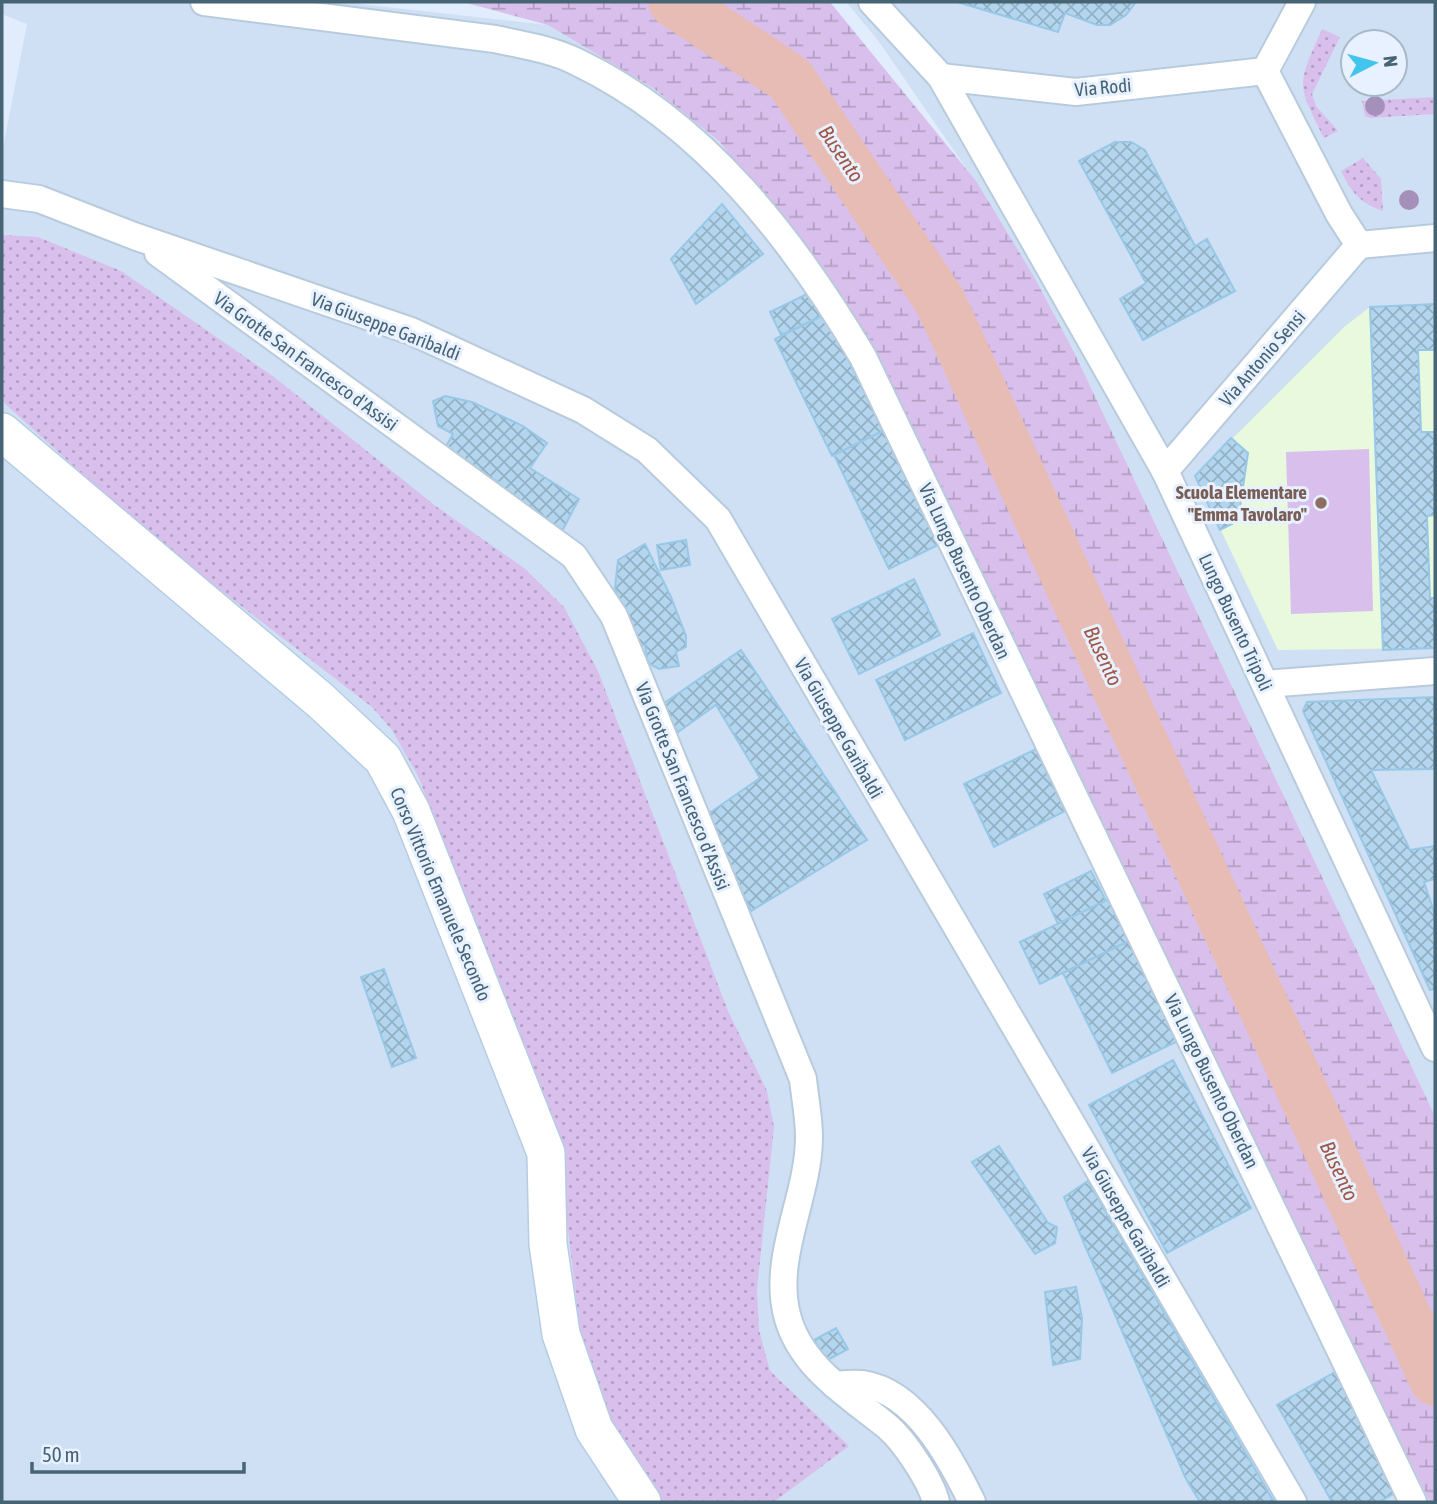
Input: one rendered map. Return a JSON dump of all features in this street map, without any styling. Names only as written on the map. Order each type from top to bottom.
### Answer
[{"type":"street","name":"Via Lungo Busento Oberdan","points":[[204,2],[495,39],[537,48],[577,61],[647,104],[712,155],[809,269],[863,357],[1413,1502]]},
{"type":"street","name":"Lungo Busento Tripoli","points":[[872,2],[941,77],[1165,471],[1435,1048]]},
{"type":"street","points":[[1302,2],[1265,71],[1339,214],[1359,245],[1435,238]]},
{"type":"street","name":"Via Rodi","points":[[941,77],[1076,92],[1265,71]]},
{"type":"street","points":[[2,194],[39,199],[134,236]]},
{"type":"street","name":"Via Grotte San Francesco d'Assisi","points":[[134,236],[574,556],[614,616],[803,1079],[809,1138],[784,1274],[787,1316],[808,1359],[854,1404],[890,1429],[932,1486],[936,1502]]},
{"type":"street","name":"Via Giuseppe Garibaldi","points":[[134,236],[411,331],[583,410],[647,450],[718,519],[1293,1502]]},
{"type":"street","name":"Via Antonio Sensi","points":[[1165,471],[1359,245]]},
{"type":"street","name":"Corso Vittorio Emanuele Secondo","points":[[2,432],[321,701],[383,760],[411,811],[546,1153],[548,1244],[561,1334],[594,1429],[642,1502]]},
{"type":"street","points":[[1265,684],[1435,671]]},
{"type":"street","points":[[835,1385],[864,1384],[890,1394],[918,1417],[949,1456],[972,1502]]},
{"type":"shaded area","points":[[2,2],[342,2],[548,25],[653,88],[720,142],[801,245],[876,351],[904,403],[1340,1321],[1430,1502],[2,1502],[2,153],[27,24],[2,14]]},
{"type":"shaded area","points":[[846,2],[1435,2],[1435,1116],[1074,352],[975,181],[877,39]]},
{"type":"shaded area","name":"Scuola Elementare \"Emma Tavolaro\"","points":[[1435,304],[1435,648],[1278,650],[1195,476],[1344,327],[1370,307]]},
{"type":"green space","points":[[463,2],[830,2],[976,181],[1033,275],[1074,352],[1435,1116],[1435,1502],[1430,1502],[1340,1321],[876,351],[720,142],[653,88],[548,25]]},
{"type":"green space","points":[[1322,29],[1339,37],[1312,94],[1316,106],[1338,131],[1324,138],[1304,94],[1304,74]]},
{"type":"green space","points":[[1435,97],[1435,114],[1370,118],[1365,116],[1362,101]]},
{"type":"green space","points":[[1363,158],[1381,179],[1383,211],[1357,196],[1341,171]]},
{"type":"green space","points":[[2,235],[38,237],[121,271],[274,377],[437,507],[524,568],[564,607],[598,671],[728,1011],[767,1091],[774,1127],[757,1289],[759,1330],[770,1371],[849,1446],[774,1502],[655,1502],[591,1383],[582,1349],[557,1135],[418,776],[392,730],[372,707],[153,538],[2,401]]},
{"type":"green space","points":[[1369,449],[1373,611],[1291,614],[1286,452]]},
{"type":"building","points":[[957,2],[1136,2],[1126,15],[1110,25],[1097,25],[1065,13],[1058,32]]},
{"type":"building","points":[[1115,142],[1131,142],[1145,150],[1195,246],[1207,239],[1235,291],[1143,340],[1120,299],[1146,283],[1079,161]]},
{"type":"building","points":[[722,204],[763,254],[696,304],[671,259]]},
{"type":"building","points":[[815,290],[826,314],[781,335],[770,312]]},
{"type":"building","points":[[1435,304],[1435,350],[1418,350],[1421,432],[1435,432],[1435,515],[1427,516],[1430,598],[1435,598],[1435,648],[1383,650],[1370,307]]},
{"type":"building","points":[[826,314],[883,431],[832,456],[775,339]]},
{"type":"building","points":[[445,396],[472,402],[523,426],[547,443],[530,468],[579,499],[561,533],[494,493],[498,482],[444,450],[453,434],[438,426],[433,401]]},
{"type":"building","points":[[883,431],[938,545],[889,569],[834,455]]},
{"type":"building","points":[[1231,438],[1248,453],[1238,521],[1220,530],[1195,476]]},
{"type":"building","points":[[686,540],[690,565],[661,570],[657,545]]},
{"type":"building","points":[[645,544],[671,597],[686,636],[686,647],[676,652],[679,666],[659,669],[648,663],[645,645],[633,647],[615,588],[618,560]]},
{"type":"building","points":[[914,579],[940,635],[859,674],[832,619]]},
{"type":"building","points":[[973,633],[1001,693],[905,740],[876,680]]},
{"type":"building","points":[[741,650],[867,840],[751,911],[705,816],[760,778],[716,705],[678,732],[660,706]]},
{"type":"building","points":[[1435,697],[1435,769],[1371,770],[1410,850],[1435,846],[1435,879],[1424,882],[1435,915],[1435,989],[1430,990],[1303,711],[1307,702]]},
{"type":"building","points":[[1036,749],[1065,811],[994,847],[964,784]]},
{"type":"building","points":[[1091,871],[1106,901],[1058,924],[1044,894]]},
{"type":"building","points":[[1113,897],[1133,939],[1040,984],[1020,942]]},
{"type":"building","points":[[1133,939],[1182,1039],[1112,1073],[1063,973]]},
{"type":"building","points":[[384,969],[416,1058],[392,1067],[361,977]]},
{"type":"building","points":[[1173,1060],[1251,1208],[1167,1253],[1089,1105]]},
{"type":"building","points":[[999,1146],[1048,1223],[1057,1227],[1055,1243],[1035,1254],[972,1162]]},
{"type":"building","points":[[1088,1181],[1274,1502],[1200,1502],[1186,1479],[1064,1197]]},
{"type":"building","points":[[1076,1287],[1082,1318],[1080,1359],[1053,1365],[1045,1292]]},
{"type":"building","points":[[836,1328],[848,1349],[826,1361],[814,1340]]},
{"type":"building","points":[[1335,1372],[1402,1489],[1379,1502],[1332,1502],[1277,1405]]},
{"type":"waterway","name":"Busento","points":[[674,2],[790,79],[940,301],[1435,1380]]},
{"type":"place","name":"Scuola Elementare \"Emma Tavolaro\"","points":[[1321,503]]}]
